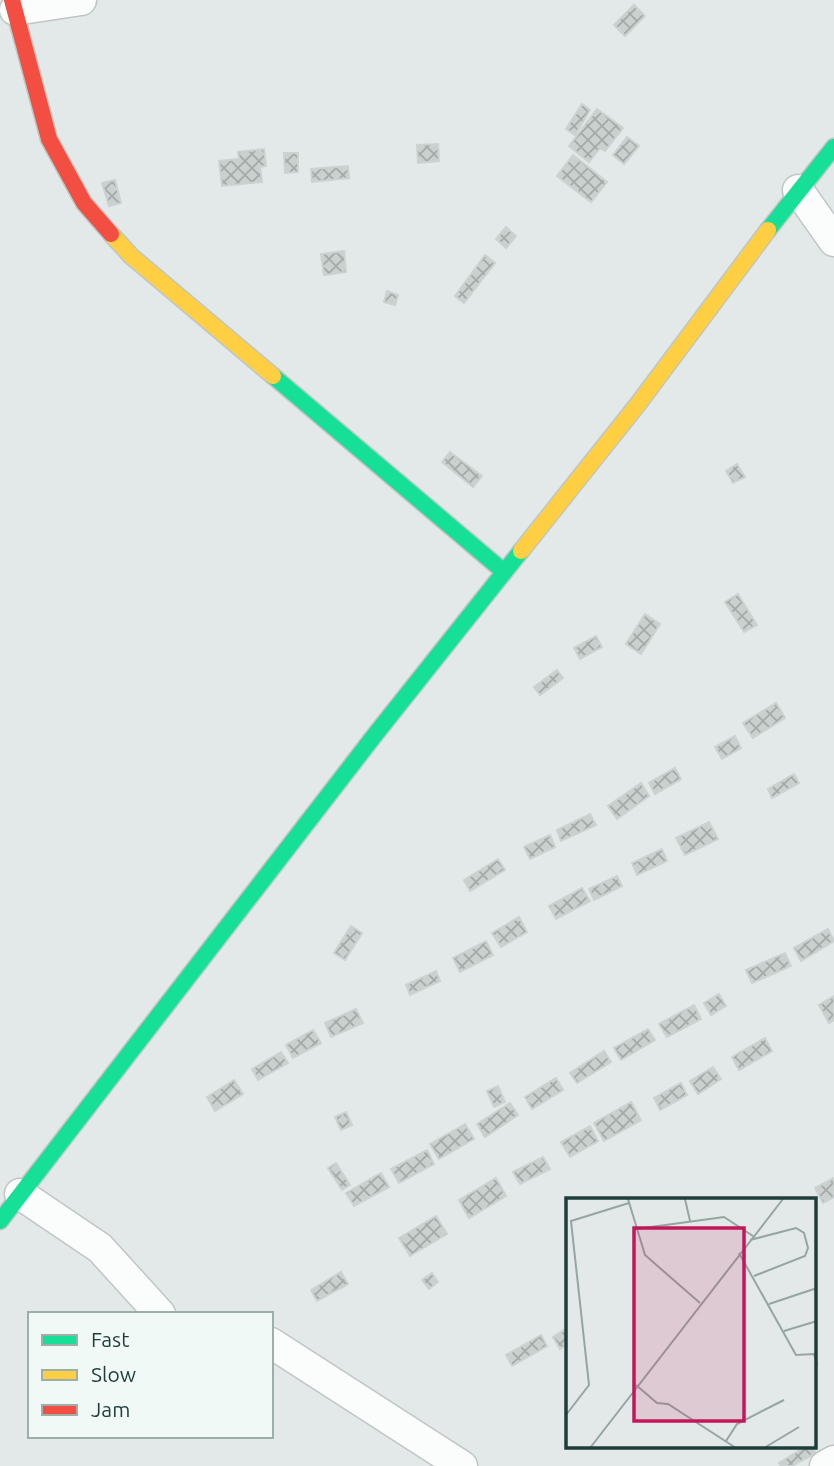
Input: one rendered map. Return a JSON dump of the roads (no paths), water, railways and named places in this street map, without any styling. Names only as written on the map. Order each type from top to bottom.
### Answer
[{"type":"street","points":[[81,0],[14,5],[49,139],[84,203],[131,256],[503,571]]},
{"type":"street","points":[[0,1221],[503,571],[638,404],[798,190],[834,147]]},
{"type":"street","points":[[798,190],[834,241]]},
{"type":"street","points":[[20,1194],[100,1248],[158,1312]]},
{"type":"street","points":[[273,1344],[462,1466]]},
{"type":"street","points":[[825,1466],[834,1461]]}]
